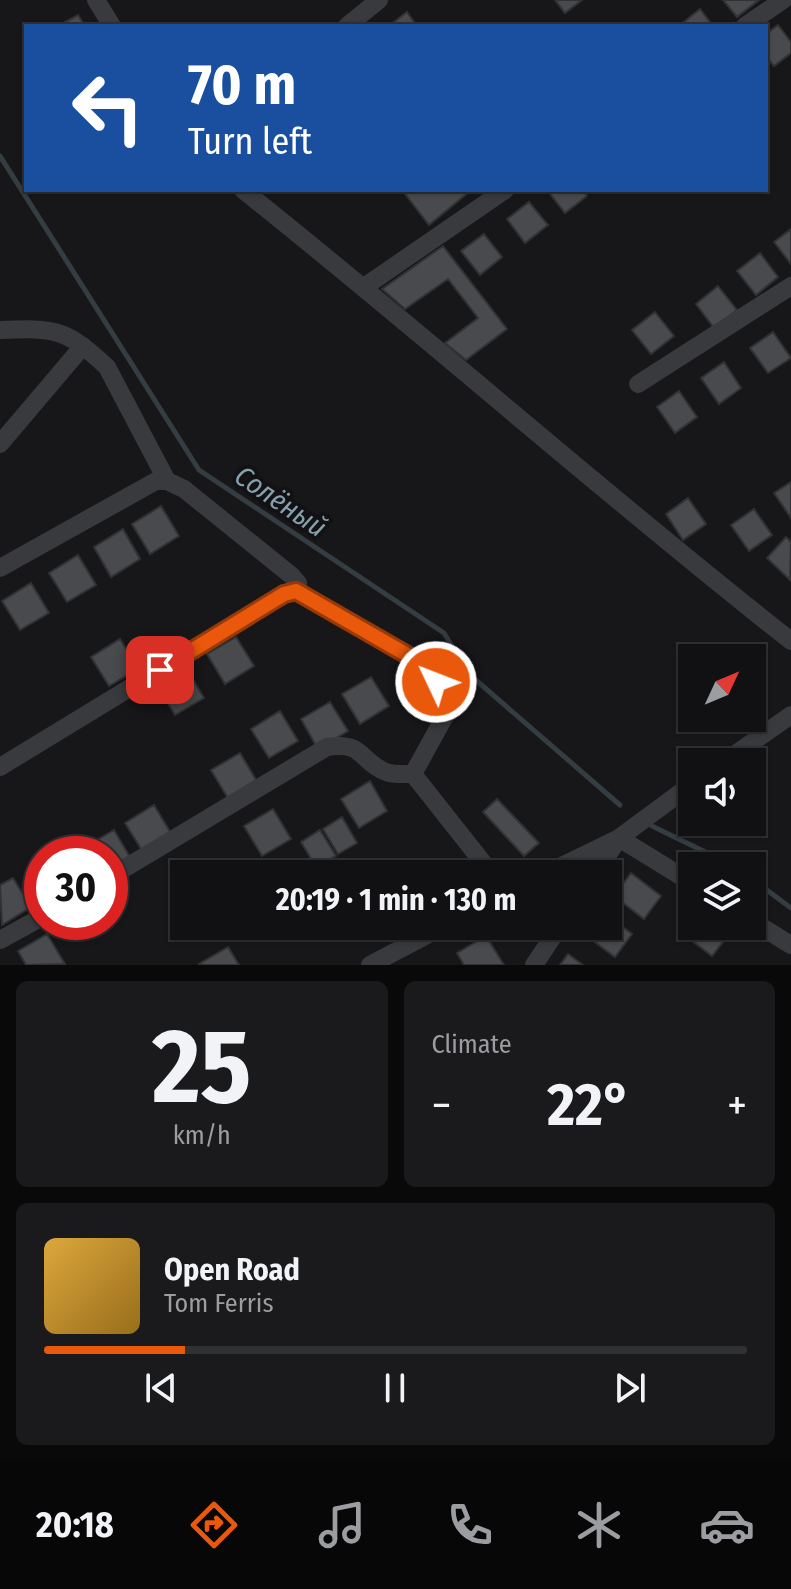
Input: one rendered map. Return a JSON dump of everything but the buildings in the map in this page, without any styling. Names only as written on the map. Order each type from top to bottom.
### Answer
[{"type":"street","points":[[96,0],[111,24]]},
{"type":"street","points":[[349,24],[379,0]]},
{"type":"street","points":[[748,24],[783,0]]},
{"type":"street","points":[[245,192],[364,287],[688,560],[791,641]]},
{"type":"street","points":[[364,287],[502,192]]},
{"type":"street","points":[[638,384],[791,286]]},
{"type":"street","points":[[0,330],[47,328],[83,346],[107,367],[167,481]]},
{"type":"street","points":[[0,444],[83,346]]},
{"type":"street","points":[[0,568],[156,481],[167,481],[184,489],[292,576],[298,583],[296,591]]},
{"type":"street","points":[[0,767],[284,594],[296,591],[416,660],[436,682],[445,716],[413,774]]},
{"type":"street","points":[[744,748],[791,715]]},
{"type":"street","points":[[128,866],[327,747],[347,745],[386,772],[413,774],[481,860]]},
{"type":"street","points":[[574,860],[619,838],[678,794]]},
{"type":"street","points":[[604,860],[619,838]]},
{"type":"street","points":[[619,838],[678,874]]},
{"type":"street","points":[[0,940],[24,927]]},
{"type":"street","points":[[766,930],[791,945]]},
{"type":"street","points":[[370,965],[417,940]]},
{"type":"street","points":[[534,965],[551,940]]},
{"type":"waterway","name":"Солёный","points":[[0,156],[199,470],[444,633],[470,675],[620,805]]},
{"type":"waterway","name":"Солёный","points":[[652,826],[705,852]]},
{"type":"waterway","name":"Солёный","points":[[766,889],[791,908]]},
{"type":"route","points":[[160,670],[284,594],[296,591],[416,660],[436,682]]}]
